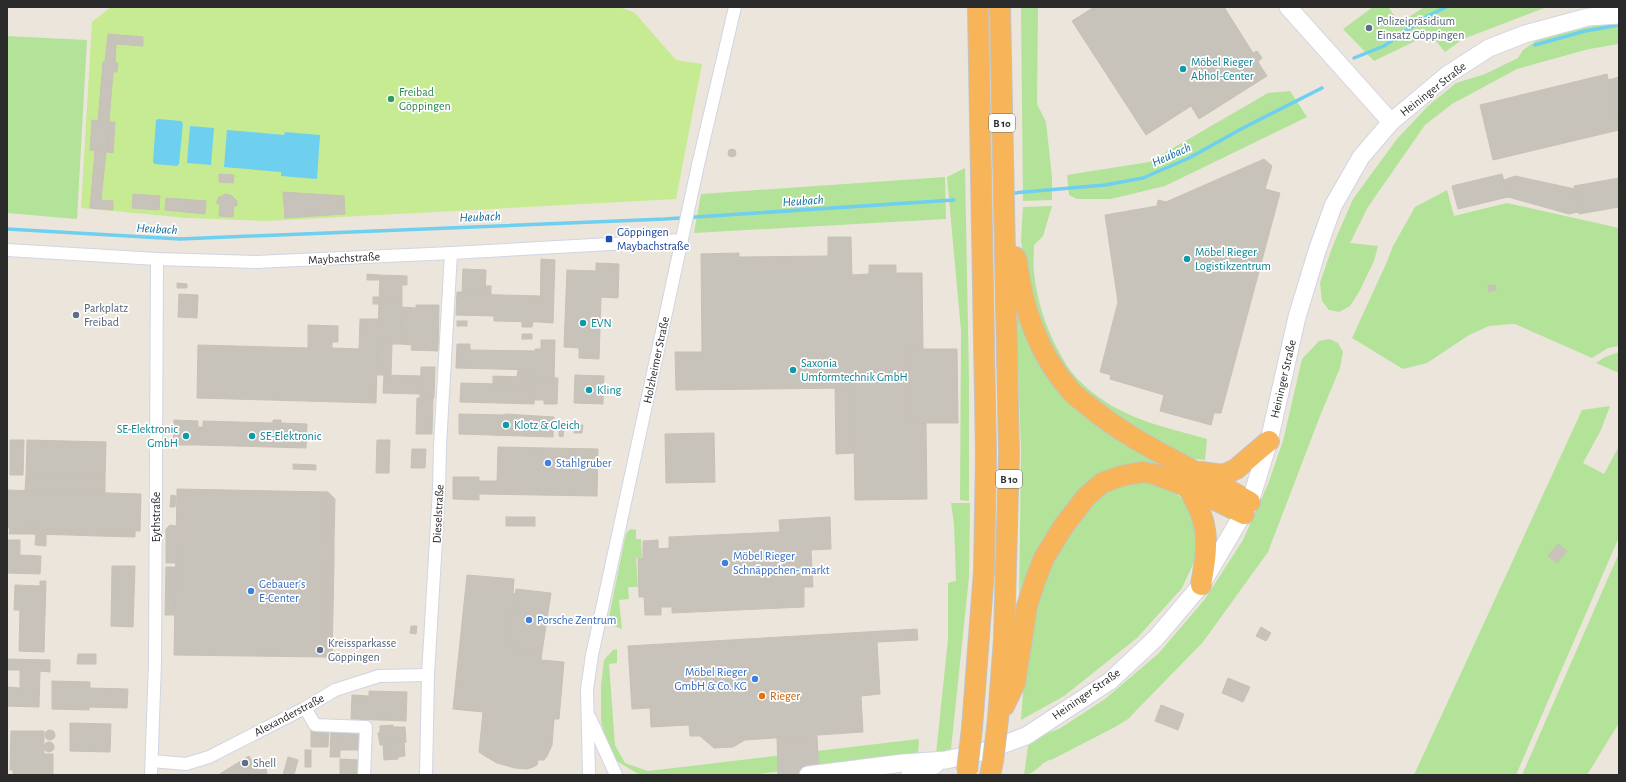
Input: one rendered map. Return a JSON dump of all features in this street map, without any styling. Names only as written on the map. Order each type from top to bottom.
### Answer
[{"type":"highway","name":"B 10","points":[[967,773],[972,728],[984,571],[986,454],[978,7]]},
{"type":"highway","name":"B 10","points":[[991,768],[998,719],[1004,639],[1009,476],[1000,7]]},
{"type":"highway","name":"B 10","points":[[1004,238],[1017,261],[1020,284],[1039,343],[1052,366],[1071,391],[1099,415],[1191,479],[1247,508]]},
{"type":"highway","name":"B 10","points":[[1191,479],[1223,475],[1236,469],[1269,441]]},
{"type":"highway","points":[[998,719],[1015,682],[1027,606],[1044,558],[1063,526],[1086,497],[1102,483],[1121,476],[1142,472],[1166,477],[1191,479],[1206,531],[1205,557],[1201,585]]},
{"type":"main road","points":[[1288,7],[1391,122]]},
{"type":"main road","name":"Heininger Straße","points":[[808,775],[903,763],[946,760],[985,751],[1026,736],[1110,681],[1156,638],[1201,585],[1247,508],[1269,441],[1297,317],[1316,251],[1333,206],[1361,158],[1391,122],[1447,75],[1489,48],[1525,34],[1588,17],[1619,15]]},
{"type":"main road","name":"Heininger Straße","points":[[910,775],[946,760]]},
{"type":"street","name":"Holzheimer Straße","points":[[589,775],[589,715],[587,689],[592,655],[683,235],[735,7]]},
{"type":"street","name":"Maybachstraße","points":[[7,250],[157,259],[256,262],[450,253],[683,235]]},
{"type":"street","name":"Dieselstraße","points":[[426,775],[428,675],[439,489],[450,253]]},
{"type":"street","name":"Eythstraße","points":[[151,775],[155,662],[157,259]]},
{"type":"street","name":"Alexanderstraße","points":[[152,761],[186,764],[209,757],[305,708],[335,690],[380,676],[428,675]]},
{"type":"street","points":[[305,708],[315,725],[366,727],[364,775]]},
{"type":"street","name":"Holzheimer Straße","points":[[589,715],[616,775]]},
{"type":"green space","name":"Freibad Göppingen","points":[[111,7],[620,7],[635,13],[676,60],[702,64],[676,199],[266,221],[188,218],[81,208],[92,22]]},
{"type":"green space","points":[[1021,7],[1038,7],[1037,104],[1046,122],[1052,177],[1052,200],[1023,201]]},
{"type":"green space","points":[[1373,7],[1388,7],[1400,23],[1424,7],[1547,7],[1463,39],[1445,52],[1430,34],[1374,61],[1343,29]]},
{"type":"green space","points":[[1619,21],[1619,44],[1589,49],[1517,69],[1452,104],[1425,125],[1368,207],[1350,243],[1378,246],[1374,261],[1359,292],[1350,306],[1339,312],[1329,310],[1322,301],[1320,283],[1333,245],[1353,199],[1397,139],[1428,106],[1456,83],[1485,74],[1518,58],[1523,50],[1539,39],[1604,23]]},
{"type":"green space","points":[[7,36],[87,40],[77,219],[7,213]]},
{"type":"green space","points":[[1290,91],[1307,117],[1165,186],[1111,199],[1077,199],[1069,195],[1067,175],[1149,162],[1268,93]]},
{"type":"green space","points":[[965,168],[969,380],[969,501],[960,500],[961,331],[947,177]]},
{"type":"green space","points":[[945,177],[946,219],[694,233],[701,194]]},
{"type":"green space","points":[[1447,190],[1454,216],[1507,203],[1619,228],[1619,346],[1608,348],[1592,358],[1515,324],[1489,326],[1469,335],[1427,363],[1403,369],[1352,338],[1393,246],[1415,207]]},
{"type":"green space","points":[[1052,206],[1043,236],[1034,245],[1034,269],[1038,296],[1045,320],[1054,343],[1066,364],[1089,390],[1118,409],[1150,423],[1207,439],[1205,460],[1193,459],[1126,424],[1088,399],[1050,354],[1028,286],[1021,240],[1023,207]]},
{"type":"green space","points":[[1016,312],[1021,314],[1050,373],[1199,481],[1112,473],[1019,607],[1021,450]]},
{"type":"green space","points":[[1330,339],[1338,343],[1343,352],[1340,368],[1268,552],[1203,642],[1128,719],[1024,775],[1029,739],[1059,729],[1105,699],[1159,653],[1205,599],[1243,540],[1268,484],[1283,441],[1302,359],[1319,341]]},
{"type":"green space","points":[[1619,352],[1619,373],[1596,363],[1605,357]]},
{"type":"green space","points":[[1610,406],[1601,430],[1583,463],[1604,474],[1619,446],[1619,537],[1516,775],[1414,775],[1582,410]]},
{"type":"green space","points":[[1155,481],[1173,491],[1188,504],[1198,530],[1195,560],[1182,588],[1137,638],[1064,696],[1021,720],[1027,639],[1038,589],[1057,548],[1082,512],[1106,490],[1130,482]]},
{"type":"green space","points":[[951,503],[970,503],[969,577],[951,749],[936,754],[948,639],[948,583],[956,581],[954,524]]},
{"type":"green space","points":[[631,529],[636,530],[636,539],[641,539],[642,557],[636,558],[638,587],[628,587],[629,599],[619,600],[622,629],[611,625],[609,617],[625,538],[627,532]]},
{"type":"green space","points":[[1619,553],[1619,723],[1587,775],[1522,775]]},
{"type":"green space","points":[[617,649],[617,663],[609,664],[615,745],[625,763],[648,771],[919,739],[918,757],[749,775],[640,775],[615,760],[606,742],[601,721],[601,686],[604,660],[613,650]]},
{"type":"water","points":[[156,120],[181,121],[183,123],[179,164],[177,166],[155,164],[153,162]]},
{"type":"water","points":[[190,126],[214,128],[211,165],[187,163]]},
{"type":"water","points":[[227,130],[284,135],[285,132],[320,135],[317,179],[281,176],[281,172],[224,167]]},
{"type":"building","name":"Möbel Rieger Abhol-Center","points":[[1094,7],[1224,7],[1253,53],[1257,51],[1262,58],[1258,62],[1267,76],[1199,119],[1191,106],[1146,135],[1072,21]]},
{"type":"building","points":[[108,34],[143,37],[143,46],[116,44],[115,63],[118,63],[117,72],[113,72],[109,122],[98,121],[103,62],[105,62]]},
{"type":"building","points":[[1607,74],[1619,130],[1493,160],[1480,105]]},
{"type":"building","points":[[1619,77],[1619,126],[1608,80]]},
{"type":"building","points":[[92,120],[110,122],[107,152],[90,150]]},
{"type":"building","points":[[110,122],[115,122],[113,153],[107,152]]},
{"type":"building","points":[[732,149],[735,150],[735,156],[732,157],[729,156],[728,153],[729,150]]},
{"type":"building","points":[[95,151],[106,152],[101,200],[113,201],[113,210],[90,208]]},
{"type":"building","name":"Möbel Rieger Logistikzentrum","points":[[1264,159],[1272,166],[1265,189],[1280,193],[1221,413],[1214,413],[1211,425],[1160,411],[1164,395],[1110,379],[1111,375],[1100,372],[1118,302],[1105,215],[1157,206],[1158,200],[1166,202]]},
{"type":"building","points":[[219,174],[234,175],[233,183],[219,182]]},
{"type":"building","points":[[1502,174],[1508,197],[1458,209],[1452,186]]},
{"type":"building","points":[[1515,176],[1575,189],[1578,212],[1569,214],[1508,197],[1504,180]]},
{"type":"building","points":[[1619,178],[1619,207],[1579,214],[1574,186]]},
{"type":"building","points":[[283,192],[344,196],[345,214],[285,218]]},
{"type":"building","points":[[133,194],[160,196],[159,210],[132,208]]},
{"type":"building","points":[[226,194],[232,196],[237,201],[237,206],[234,205],[233,217],[219,216],[220,204],[217,204],[217,201],[219,197]]},
{"type":"building","points":[[166,198],[206,201],[205,214],[165,210]]},
{"type":"building","name":"Saxonia Umformtechnik GmbH","points":[[828,237],[851,237],[852,275],[869,274],[869,265],[896,265],[896,273],[922,273],[923,349],[910,349],[911,423],[926,423],[927,499],[855,500],[853,388],[676,390],[675,352],[702,352],[701,254],[739,253],[739,257],[828,256]]},
{"type":"building","points":[[541,259],[555,260],[553,323],[540,322]]},
{"type":"building","name":"EVN","points":[[596,263],[619,264],[618,298],[601,297],[599,359],[579,358],[579,348],[564,347],[567,270],[596,271]]},
{"type":"building","points":[[463,269],[486,270],[485,294],[465,294],[465,292],[462,292]]},
{"type":"building","points":[[367,274],[380,275],[380,280],[367,280]]},
{"type":"building","points":[[380,275],[407,276],[407,285],[402,285],[402,301],[379,300]]},
{"type":"building","points":[[177,283],[187,284],[187,288],[177,288]]},
{"type":"building","points":[[1495,285],[1496,290],[1489,292],[1488,286]]},
{"type":"building","points":[[485,286],[491,286],[491,294],[485,294]]},
{"type":"building","points":[[457,292],[465,292],[465,294],[540,296],[540,322],[494,321],[494,316],[456,315]]},
{"type":"building","points":[[179,294],[198,295],[197,318],[178,317]]},
{"type":"building","points":[[373,297],[379,297],[379,304],[373,304]]},
{"type":"building","points":[[379,300],[402,301],[401,344],[378,344]]},
{"type":"building","points":[[416,305],[439,305],[438,351],[411,350],[412,345],[401,344],[402,307],[416,308]]},
{"type":"building","points":[[360,319],[378,319],[376,403],[197,398],[198,345],[308,348],[308,325],[338,326],[338,342],[332,342],[332,348],[359,349]]},
{"type":"building","points":[[457,321],[467,321],[467,326],[457,326]]},
{"type":"building","points":[[522,322],[533,322],[532,327],[522,327]]},
{"type":"building","points":[[522,334],[532,334],[532,339],[522,339]]},
{"type":"building","points":[[541,340],[555,340],[554,378],[534,378],[535,370],[456,368],[457,344],[470,344],[470,350],[535,351],[535,349],[541,349]]},
{"type":"building","points":[[378,344],[392,344],[391,375],[377,375]]},
{"type":"building","points":[[910,349],[957,349],[958,423],[911,423]]},
{"type":"building","points":[[421,367],[435,367],[434,398],[420,398]]},
{"type":"building","points":[[518,370],[535,370],[534,378],[517,377]]},
{"type":"building","points":[[384,375],[421,376],[420,394],[383,393]]},
{"type":"building","name":"Kling","points":[[575,375],[604,376],[603,404],[574,403]]},
{"type":"building","points":[[493,376],[558,378],[557,404],[544,404],[544,400],[534,400],[535,385],[493,384]]},
{"type":"building","points":[[461,383],[535,385],[534,404],[460,402]]},
{"type":"building","points":[[835,388],[853,388],[854,453],[836,454]]},
{"type":"building","points":[[417,398],[433,398],[432,434],[416,434]]},
{"type":"building","name":"Klotz & Gleich","points":[[459,414],[505,414],[554,417],[553,437],[459,434]]},
{"type":"building","name":"SE-Elektronic GmbH","points":[[174,420],[198,421],[198,445],[173,445]]},
{"type":"building","name":"SE-Elektronic","points":[[273,420],[281,420],[281,423],[307,424],[306,448],[198,445],[198,427],[203,427],[203,421],[273,423]]},
{"type":"building","points":[[575,425],[583,425],[582,433],[574,433]]},
{"type":"building","points":[[559,428],[564,428],[563,437],[559,436]]},
{"type":"building","points":[[714,433],[715,482],[666,483],[665,434]]},
{"type":"building","points":[[10,440],[24,440],[23,475],[10,475]]},
{"type":"building","points":[[27,440],[106,442],[105,477],[26,475]]},
{"type":"building","points":[[377,440],[390,440],[389,473],[376,473]]},
{"type":"building","name":"Stahlgruber","points":[[498,447],[598,449],[597,496],[479,494],[479,500],[453,499],[453,477],[479,477],[479,481],[497,481]]},
{"type":"building","points":[[412,449],[426,449],[425,468],[411,468]]},
{"type":"building","points":[[293,464],[316,465],[316,470],[293,469]]},
{"type":"building","points":[[26,475],[105,477],[105,493],[25,491]]},
{"type":"building","name":"Gebauer's E-Center","points":[[177,489],[328,492],[327,540],[334,540],[334,565],[326,565],[325,657],[174,655]]},
{"type":"building","points":[[7,490],[141,494],[140,531],[98,530],[98,536],[70,535],[70,530],[28,528],[28,534],[9,534],[10,528],[7,528]]},
{"type":"building","points":[[328,492],[335,499],[334,540],[327,540]]},
{"type":"building","points":[[171,495],[176,496],[175,507],[170,507]]},
{"type":"building","points":[[506,517],[535,517],[535,526],[506,526]]},
{"type":"building","name":"Möbel Rieger Schnäppchen- markt","points":[[830,517],[831,549],[811,550],[813,587],[804,587],[804,607],[672,613],[672,607],[661,607],[661,615],[645,615],[644,597],[639,597],[638,558],[643,558],[643,541],[658,540],[658,549],[669,548],[669,537],[780,532],[779,520]]},
{"type":"building","points":[[170,525],[176,526],[176,563],[166,563],[166,529]]},
{"type":"building","points":[[28,528],[70,530],[70,535],[28,534]]},
{"type":"building","points":[[98,530],[135,531],[135,537],[98,536]]},
{"type":"building","points":[[36,534],[46,534],[46,546],[35,545]]},
{"type":"building","points":[[7,540],[20,540],[20,555],[41,556],[40,574],[7,573]]},
{"type":"building","points":[[1558,544],[1567,551],[1557,563],[1548,556]]},
{"type":"building","points":[[326,565],[334,565],[332,658],[325,657]]},
{"type":"building","points":[[112,566],[135,566],[133,627],[111,626]]},
{"type":"building","points":[[166,567],[176,567],[175,615],[165,615]]},
{"type":"building","points":[[467,575],[514,579],[513,593],[516,594],[507,647],[542,652],[541,660],[564,662],[559,719],[554,719],[552,745],[544,760],[538,760],[537,765],[527,769],[515,768],[497,763],[479,752],[483,712],[453,709]]},
{"type":"building","points":[[40,581],[46,581],[44,652],[19,651],[20,610],[14,610],[15,585],[40,586]]},
{"type":"building","name":"Porsche Zentrum","points":[[516,589],[551,593],[542,652],[507,647]]},
{"type":"building","points":[[411,626],[417,626],[416,634],[410,633]]},
{"type":"building","points":[[1261,627],[1271,633],[1266,641],[1256,636]]},
{"type":"building","name":"Möbel Rieger GmbH & Co. KG","points":[[917,629],[918,640],[877,642],[880,694],[861,696],[863,732],[745,740],[733,747],[714,748],[700,736],[690,736],[689,725],[651,727],[650,708],[632,709],[628,646]]},
{"type":"building","points":[[78,654],[96,654],[96,664],[77,664]]},
{"type":"building","points":[[7,659],[50,660],[50,672],[40,671],[39,707],[7,706],[7,687],[20,688],[20,670],[7,670]]},
{"type":"building","points":[[1228,678],[1250,687],[1243,702],[1222,693]]},
{"type":"building","points":[[52,681],[90,682],[90,688],[128,689],[127,708],[89,707],[89,710],[52,709]]},
{"type":"building","points":[[369,691],[407,692],[406,721],[351,719],[352,695],[369,696]]},
{"type":"building","points":[[1161,705],[1184,714],[1178,730],[1155,721]]},
{"type":"building","points":[[70,723],[111,724],[110,752],[70,751]]},
{"type":"building","points":[[393,725],[393,727],[405,727],[406,742],[380,745],[378,733],[380,733],[380,726]]},
{"type":"building","points":[[48,730],[52,730],[54,731],[54,739],[48,740],[45,737],[45,733]]},
{"type":"building","points":[[311,730],[329,730],[328,747],[311,747]]},
{"type":"building","points":[[331,730],[339,731],[338,750],[340,750],[340,757],[330,757]]},
{"type":"building","points":[[11,731],[44,731],[44,754],[53,754],[53,775],[13,775],[13,770],[10,770]]},
{"type":"building","points":[[339,731],[360,731],[360,750],[338,750]]},
{"type":"building","points":[[817,736],[819,775],[778,775],[777,737]]},
{"type":"building","points":[[47,742],[51,742],[53,743],[53,751],[47,752],[44,749],[44,745]]},
{"type":"building","points":[[404,742],[405,756],[398,757],[398,759],[384,760],[383,745]]},
{"type":"building","points":[[305,750],[311,750],[311,767],[305,767]]},
{"type":"building","name":"Shell","points":[[249,756],[258,770],[266,769],[267,775],[218,775]]},
{"type":"building","points":[[288,757],[298,760],[294,775],[283,775]]},
{"type":"building","points":[[340,759],[359,760],[359,775],[340,775]]},
{"type":"waterway","name":"Heubach","points":[[1354,58],[1384,46],[1426,17],[1446,7]]},
{"type":"waterway","points":[[1535,45],[1585,31],[1619,25]]},
{"type":"waterway","name":"Heubach","points":[[1014,193],[1105,185],[1143,178],[1189,158],[1243,128],[1322,88]]},
{"type":"waterway","name":"Heubach","points":[[7,229],[180,239],[665,219],[954,200]]},
{"type":"place","name":"Polizeipräsidium Einsatz Göppingen","points":[[1369,28]]},
{"type":"place","name":"Möbel Rieger Abhol-Center","points":[[1183,69]]},
{"type":"place","name":"Freibad Göppingen","points":[[391,99]]},
{"type":"place","name":"Göppingen Maybachstraße","points":[[609,239]]},
{"type":"place","name":"Möbel Rieger Logistikzentrum","points":[[1187,259]]},
{"type":"place","name":"Parkplatz Freibad","points":[[76,315]]},
{"type":"place","name":"EVN","points":[[583,323]]},
{"type":"place","name":"Saxonia Umformtechnik GmbH","points":[[793,370]]},
{"type":"place","name":"Kling","points":[[589,390]]},
{"type":"place","name":"Klotz & Gleich","points":[[506,425]]},
{"type":"place","name":"SE-Elektronic GmbH","points":[[186,436]]},
{"type":"place","name":"SE-Elektronic","points":[[252,436]]},
{"type":"place","name":"Stahlgruber","points":[[548,463]]},
{"type":"place","name":"Möbel Rieger Schnäppchen- markt","points":[[725,563]]},
{"type":"place","name":"Gebauer's E-Center","points":[[251,591]]},
{"type":"place","name":"Porsche Zentrum","points":[[529,620]]},
{"type":"place","name":"Kreissparkasse Göppingen","points":[[320,650]]},
{"type":"place","name":"Möbel Rieger GmbH & Co. KG","points":[[755,679]]},
{"type":"place","name":"Rieger","points":[[762,696]]},
{"type":"place","name":"Shell","points":[[245,763]]}]
